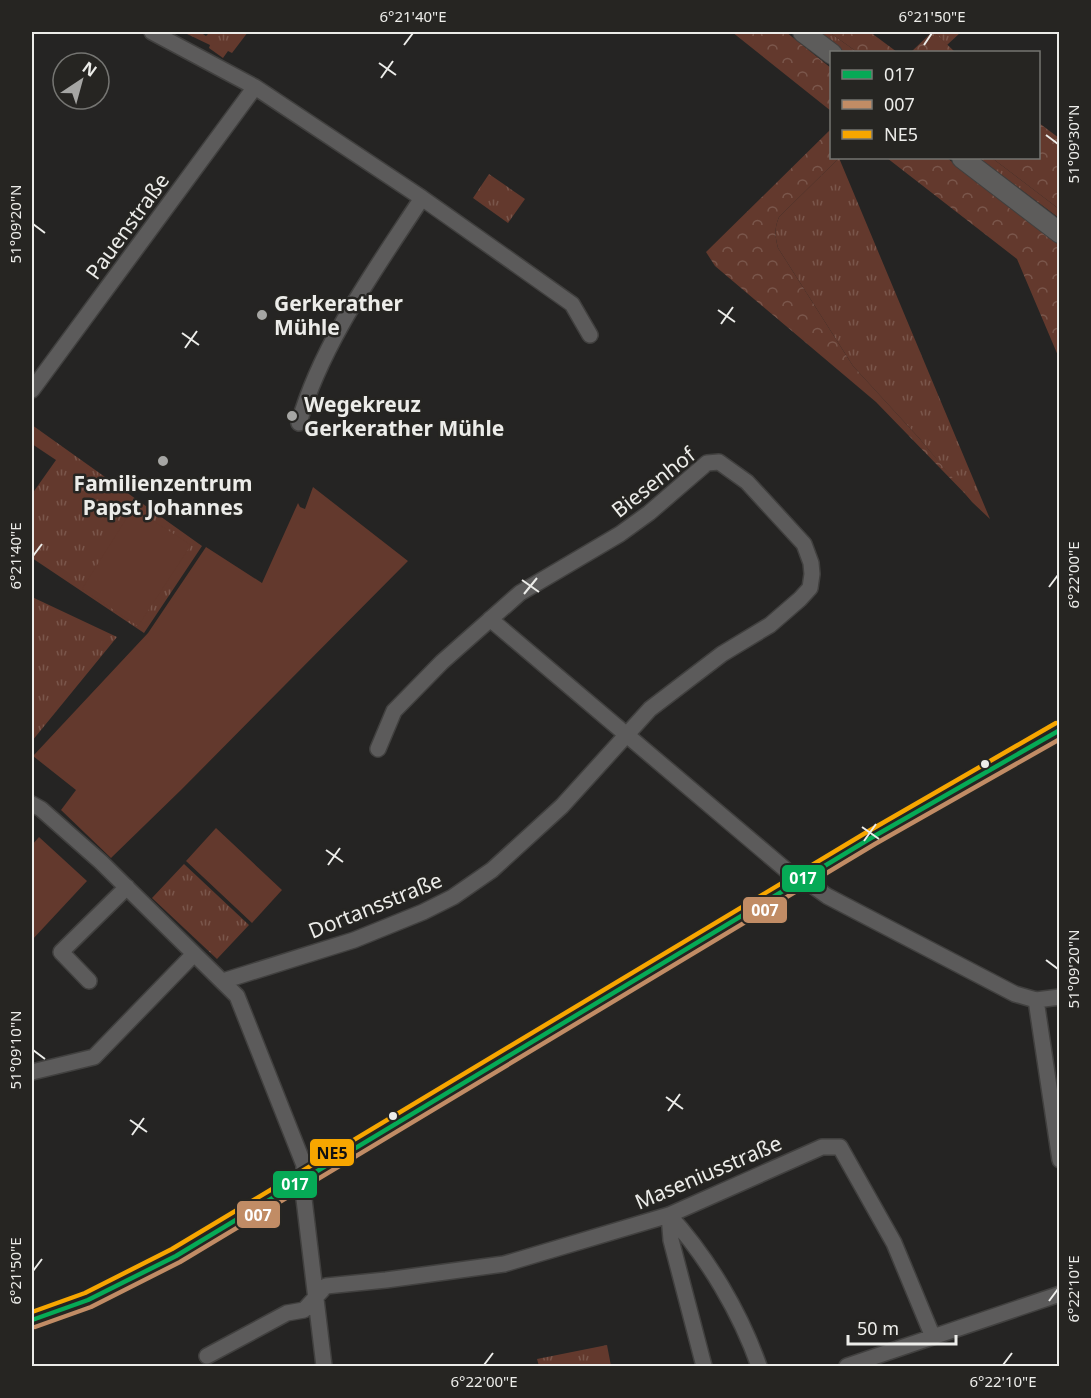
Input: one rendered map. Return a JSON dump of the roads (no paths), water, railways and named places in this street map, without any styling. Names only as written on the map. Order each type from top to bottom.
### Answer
[{"type":"main road","points":[[803,32],[830,53]]},
{"type":"main road","points":[[963,159],[1059,233]]},
{"type":"street","points":[[152,32],[255,87],[422,198],[572,304],[591,335]]},
{"type":"street","name":"Pauenstraße","points":[[32,390],[255,87]]},
{"type":"street","points":[[299,423],[306,399],[328,352],[368,280],[422,198]]},
{"type":"street","name":"Biesenhof","points":[[490,619],[520,593],[620,534],[649,513],[707,463],[719,462],[747,482],[804,544],[811,563],[810,588],[770,625],[722,654],[650,709],[627,735]]},
{"type":"street","points":[[378,749],[394,711],[442,662],[490,619],[799,881],[813,886],[1015,994],[1036,1000],[1059,997]]},
{"type":"street","points":[[32,1320],[88,1300],[176,1256],[881,832],[1059,730]]},
{"type":"street","name":"Dortansstraße","points":[[222,981],[354,940],[423,912],[453,897],[492,870],[562,806],[627,735]]},
{"type":"street","points":[[32,804],[41,809],[127,887],[237,996],[304,1165],[304,1199],[324,1366]]},
{"type":"street","points":[[89,981],[61,952],[127,887]]},
{"type":"street","points":[[32,1072],[94,1057],[194,954]]},
{"type":"street","points":[[1036,1000],[1059,1160]]},
{"type":"street","name":"Maseniusstraße","points":[[207,1356],[287,1313],[304,1310],[326,1286],[504,1264],[669,1215],[822,1146],[840,1147],[894,1243],[933,1337]]},
{"type":"street","points":[[669,1215],[671,1240],[704,1366]]},
{"type":"street","points":[[669,1215],[688,1236],[729,1300],[750,1341],[759,1366]]},
{"type":"street","points":[[847,1366],[1059,1294]]},
{"type":"place","name":"Gerkerather Mühle","points":[[262,315]]},
{"type":"place","name":"Wegekreuz Gerkerather Mühle","points":[[292,416]]},
{"type":"place","name":"Familienzentrum Papst Johannes","points":[[163,461]]}]
